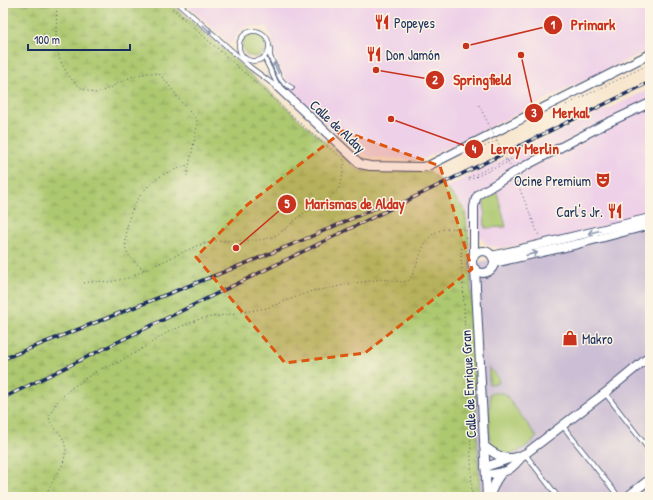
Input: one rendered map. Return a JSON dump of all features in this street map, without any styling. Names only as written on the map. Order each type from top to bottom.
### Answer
[{"type":"street","name":"Calle de Alday","points":[[278,86],[360,164],[370,166],[422,167],[428,166],[650,54]]},
{"type":"street","points":[[474,234],[483,251],[490,254],[493,260],[491,269],[485,273],[475,269],[473,263],[474,208],[476,198],[482,192],[525,166],[603,125],[650,103]]},
{"type":"street","points":[[493,260],[650,218]]},
{"type":"street","points":[[493,260],[572,245],[650,225]]},
{"type":"street","points":[[474,256],[483,251]]},
{"type":"street","name":"Calle de Enrique Gran","points":[[475,269],[485,471],[488,497]]},
{"type":"street","name":"Calle de Enrique Gran","points":[[477,292],[480,280],[485,273]]},
{"type":"street","points":[[485,471],[502,472],[510,470],[516,465],[524,454],[649,360]]},
{"type":"street","points":[[484,446],[504,458],[512,458]]},
{"type":"street","points":[[485,471],[524,454]]},
{"type":"street","points":[[488,497],[502,472]]},
{"type":"street","points":[[627,497],[650,479]]},
{"type":"lane","points":[[178,3],[250,67],[278,86]]},
{"type":"lane","points":[[250,67],[240,52],[240,40],[246,33],[254,31],[260,32],[266,38],[270,47],[270,56],[280,78],[284,83],[292,88]]},
{"type":"lane","points":[[244,57],[253,61],[260,59],[264,56],[268,48],[268,43]]},
{"type":"lane","points":[[264,56],[278,86]]},
{"type":"lane","points":[[605,393],[650,451]]},
{"type":"lane","points":[[562,425],[618,497]]},
{"type":"lane","points":[[524,454],[558,497]]},
{"type":"path","points":[[57,3],[56,33],[57,49],[60,60],[73,81],[83,89],[96,93],[131,78],[148,73],[159,74],[166,80],[196,120],[197,127],[187,176]]},
{"type":"path","points":[[166,3],[312,134],[348,164]]},
{"type":"path","points":[[565,106],[650,64]]},
{"type":"path","points":[[479,105],[507,162]]},
{"type":"path","points":[[497,141],[478,148],[499,138]]},
{"type":"path","points":[[84,283],[97,281],[110,282],[128,278],[196,246],[214,241],[259,240],[273,236],[288,227],[314,206],[328,200],[338,190],[342,179],[345,161]]},
{"type":"path","points":[[507,162],[469,180],[468,178],[507,162]]},
{"type":"path","points":[[144,270],[134,262],[125,249],[126,233],[136,201],[146,188],[162,175],[182,168],[190,163]]},
{"type":"path","points":[[517,182],[539,236]]},
{"type":"path","points":[[44,497],[62,464],[66,450],[61,435],[50,422],[49,416],[52,409],[70,389],[100,369],[115,364],[168,332],[193,322],[216,316],[267,308],[312,291],[382,279],[401,282],[408,281],[413,273],[422,249],[429,238],[439,231],[454,228],[468,231],[468,235],[463,242],[461,255],[469,380],[472,497]]},
{"type":"highlighted area","points":[[343,131],[440,166],[472,269],[365,353],[285,363],[196,257],[247,205]]},
{"type":"shaded area","points":[[185,3],[650,3],[650,49],[421,160],[370,157],[358,153],[292,93],[273,53],[273,43],[266,26],[261,28],[250,26],[242,29],[238,32],[231,45]]},
{"type":"shaded area","points":[[650,89],[650,217],[573,236],[501,248],[487,245],[480,236],[471,235],[466,210],[444,188]]},
{"type":"shaded area","points":[[650,218],[650,490],[640,497],[480,497],[471,264],[616,229]]},
{"type":"green space","points":[[3,3],[170,3],[223,49],[311,130],[359,170],[430,171],[465,211],[469,242],[480,497],[3,497]]},
{"type":"green space","points":[[254,33],[263,36],[266,45],[263,54],[254,57],[245,54],[242,45],[245,36]]},
{"type":"green space","points":[[497,192],[506,227],[485,228],[484,202]]},
{"type":"green space","points":[[489,367],[498,378],[498,383],[489,384]]},
{"type":"green space","points":[[490,393],[504,393],[537,437],[521,450],[512,454],[501,453],[496,450],[492,444],[489,424]]},
{"type":"railway","points":[[3,398],[650,82]]},
{"type":"railway","points":[[3,359],[249,262],[392,201]]},
{"type":"place","name":"Popeyes","points":[[382,22]]},
{"type":"place","name":"Primark","points":[[466,46]]},
{"type":"place","name":"Don Jamón","points":[[374,54]]},
{"type":"place","name":"Merkal","points":[[521,55]]},
{"type":"place","name":"Springfield","points":[[376,70]]},
{"type":"place","name":"Leroy Merlin","points":[[391,119]]},
{"type":"place","name":"Ocine Premium","points":[[603,180]]},
{"type":"place","name":"Carl's Jr.","points":[[615,211]]},
{"type":"place","name":"Marismas de Alday","points":[[236,248]]},
{"type":"place","name":"Makro","points":[[570,338]]}]
